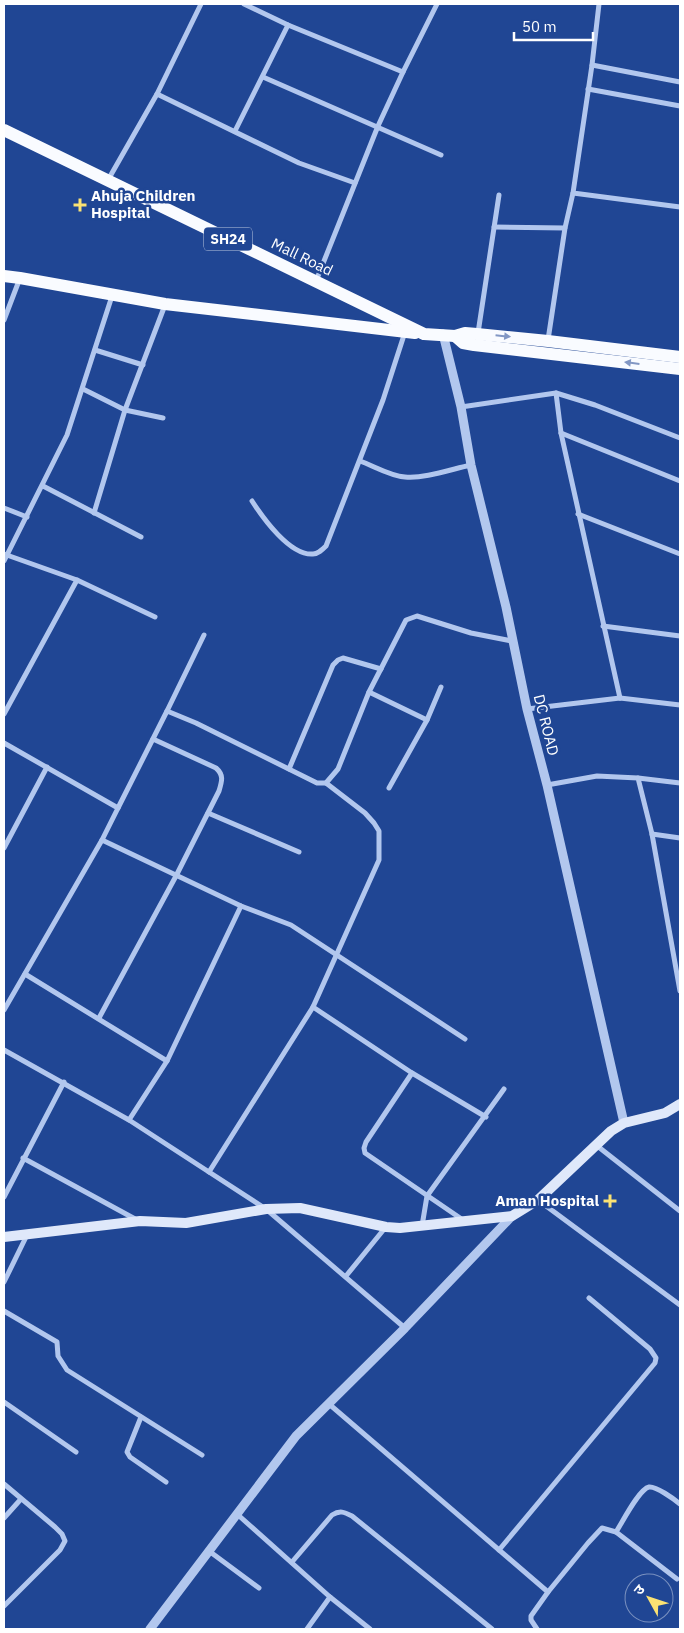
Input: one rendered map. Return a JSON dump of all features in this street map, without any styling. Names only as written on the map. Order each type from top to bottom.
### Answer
[{"type":"main road","name":"Mall Road","points":[[4,130],[424,334],[478,334],[680,369]]},
{"type":"main road","points":[[4,276],[165,304],[424,334]]},
{"type":"main road","name":"Mall Road","points":[[449,335],[463,343],[474,346],[548,347],[680,358]]},
{"type":"main road","points":[[4,1237],[140,1221],[186,1223],[266,1209],[309,1209],[386,1227],[422,1226],[512,1216],[538,1200],[611,1130],[624,1123],[665,1113],[680,1104]]},
{"type":"street","points":[[108,181],[157,94],[201,4]]},
{"type":"street","points":[[244,4],[288,25],[403,72]]},
{"type":"street","points":[[315,282],[378,126],[437,4]]},
{"type":"street","points":[[548,347],[573,193],[599,4]]},
{"type":"street","points":[[235,131],[288,25]]},
{"type":"street","points":[[592,65],[680,82]]},
{"type":"street","points":[[262,77],[441,155]]},
{"type":"street","points":[[588,89],[680,106]]},
{"type":"street","points":[[157,94],[299,163],[355,183]]},
{"type":"street","points":[[573,193],[680,207]]},
{"type":"street","points":[[478,334],[499,195]]},
{"type":"street","points":[[494,227],[566,228]]},
{"type":"street","points":[[4,320],[20,278]]},
{"type":"street","points":[[112,296],[67,435],[5,557],[77,580],[155,617]]},
{"type":"street","points":[[94,512],[126,410],[165,304]]},
{"type":"street","points":[[252,501],[270,528],[295,548],[306,554],[314,554],[326,546],[383,400],[405,332]]},
{"type":"street","name":"DC ROAD","points":[[449,335],[471,465],[506,607],[527,708],[547,785],[624,1123]]},
{"type":"street","points":[[95,350],[142,365]]},
{"type":"street","points":[[83,389],[126,410],[163,418]]},
{"type":"street","points":[[556,393],[561,433],[620,698]]},
{"type":"street","points":[[461,407],[556,393],[611,410],[680,438]]},
{"type":"street","points":[[561,433],[680,481]]},
{"type":"street","points":[[360,461],[395,476],[406,478],[419,477],[471,465]]},
{"type":"street","points":[[42,486],[141,537]]},
{"type":"street","points":[[4,508],[26,517]]},
{"type":"street","points":[[578,514],[680,554]]},
{"type":"street","points":[[4,714],[77,580]]},
{"type":"street","points":[[326,783],[338,769],[369,692],[406,620],[417,616],[471,633],[512,641]]},
{"type":"street","points":[[603,626],[680,636]]},
{"type":"street","points":[[4,1010],[102,840],[204,635]]},
{"type":"street","points":[[289,769],[334,664],[343,658],[381,669]]},
{"type":"street","points":[[389,788],[427,720],[441,686]]},
{"type":"street","points":[[369,692],[427,720]]},
{"type":"street","points":[[527,708],[620,698],[680,705]]},
{"type":"street","points":[[167,711],[317,783],[326,783],[365,813],[379,831],[379,860],[338,955],[313,1007],[209,1172]]},
{"type":"street","points":[[99,1018],[176,876],[221,783],[222,774],[216,768],[153,739]]},
{"type":"street","points":[[4,744],[118,808]]},
{"type":"street","points":[[4,848],[47,767]]},
{"type":"street","points":[[547,785],[596,776],[680,783]]},
{"type":"street","points":[[638,778],[652,834],[680,991]]},
{"type":"street","points":[[208,812],[300,852]]},
{"type":"street","points":[[652,834],[680,838]]},
{"type":"street","points":[[102,840],[241,906],[291,925],[465,1039]]},
{"type":"street","points":[[129,1120],[167,1061],[241,906]]},
{"type":"street","points":[[25,974],[167,1061]]},
{"type":"street","points":[[313,1007],[412,1072],[486,1117]]},
{"type":"street","points":[[4,1050],[129,1120],[266,1209],[405,1328]]},
{"type":"street","points":[[412,1072],[366,1142],[365,1153],[464,1221]]},
{"type":"street","points":[[4,1197],[64,1082]]},
{"type":"street","points":[[422,1226],[427,1196],[486,1117],[504,1089]]},
{"type":"street","points":[[596,1145],[680,1211]]},
{"type":"street","points":[[23,1158],[140,1221]]},
{"type":"street","points":[[538,1200],[680,1305]]},
{"type":"street","points":[[150,1629],[296,1436],[405,1328],[512,1216]]},
{"type":"street","points":[[346,1276],[386,1227]]},
{"type":"street","points":[[4,1282],[28,1233]]},
{"type":"street","points":[[499,1550],[655,1363],[656,1358],[650,1348],[589,1298]]},
{"type":"street","points":[[4,1311],[52,1338],[56,1342],[60,1362],[68,1370],[202,1455]]},
{"type":"street","points":[[4,1402],[76,1452]]},
{"type":"street","points":[[329,1404],[548,1592]]},
{"type":"street","points":[[141,1417],[126,1452],[130,1457],[166,1482]]},
{"type":"street","points":[[4,1484],[58,1530],[65,1542],[60,1550],[4,1606]]},
{"type":"street","points":[[616,1532],[638,1497],[649,1487],[655,1488],[680,1504]]},
{"type":"street","points":[[4,1518],[21,1499]]},
{"type":"street","points":[[292,1562],[332,1515],[338,1511],[343,1511],[352,1516],[492,1629]]},
{"type":"street","points":[[236,1513],[330,1597],[370,1629]]},
{"type":"street","points":[[537,1629],[531,1620],[531,1616],[548,1592],[602,1528],[616,1532],[677,1579]]},
{"type":"street","points":[[209,1551],[259,1588]]},
{"type":"street","points":[[307,1629],[330,1597]]},
{"type":"place","name":"Ahuja Children Hospital","points":[[80,205]]},
{"type":"place","name":"Aman Hospital","points":[[610,1201]]}]
